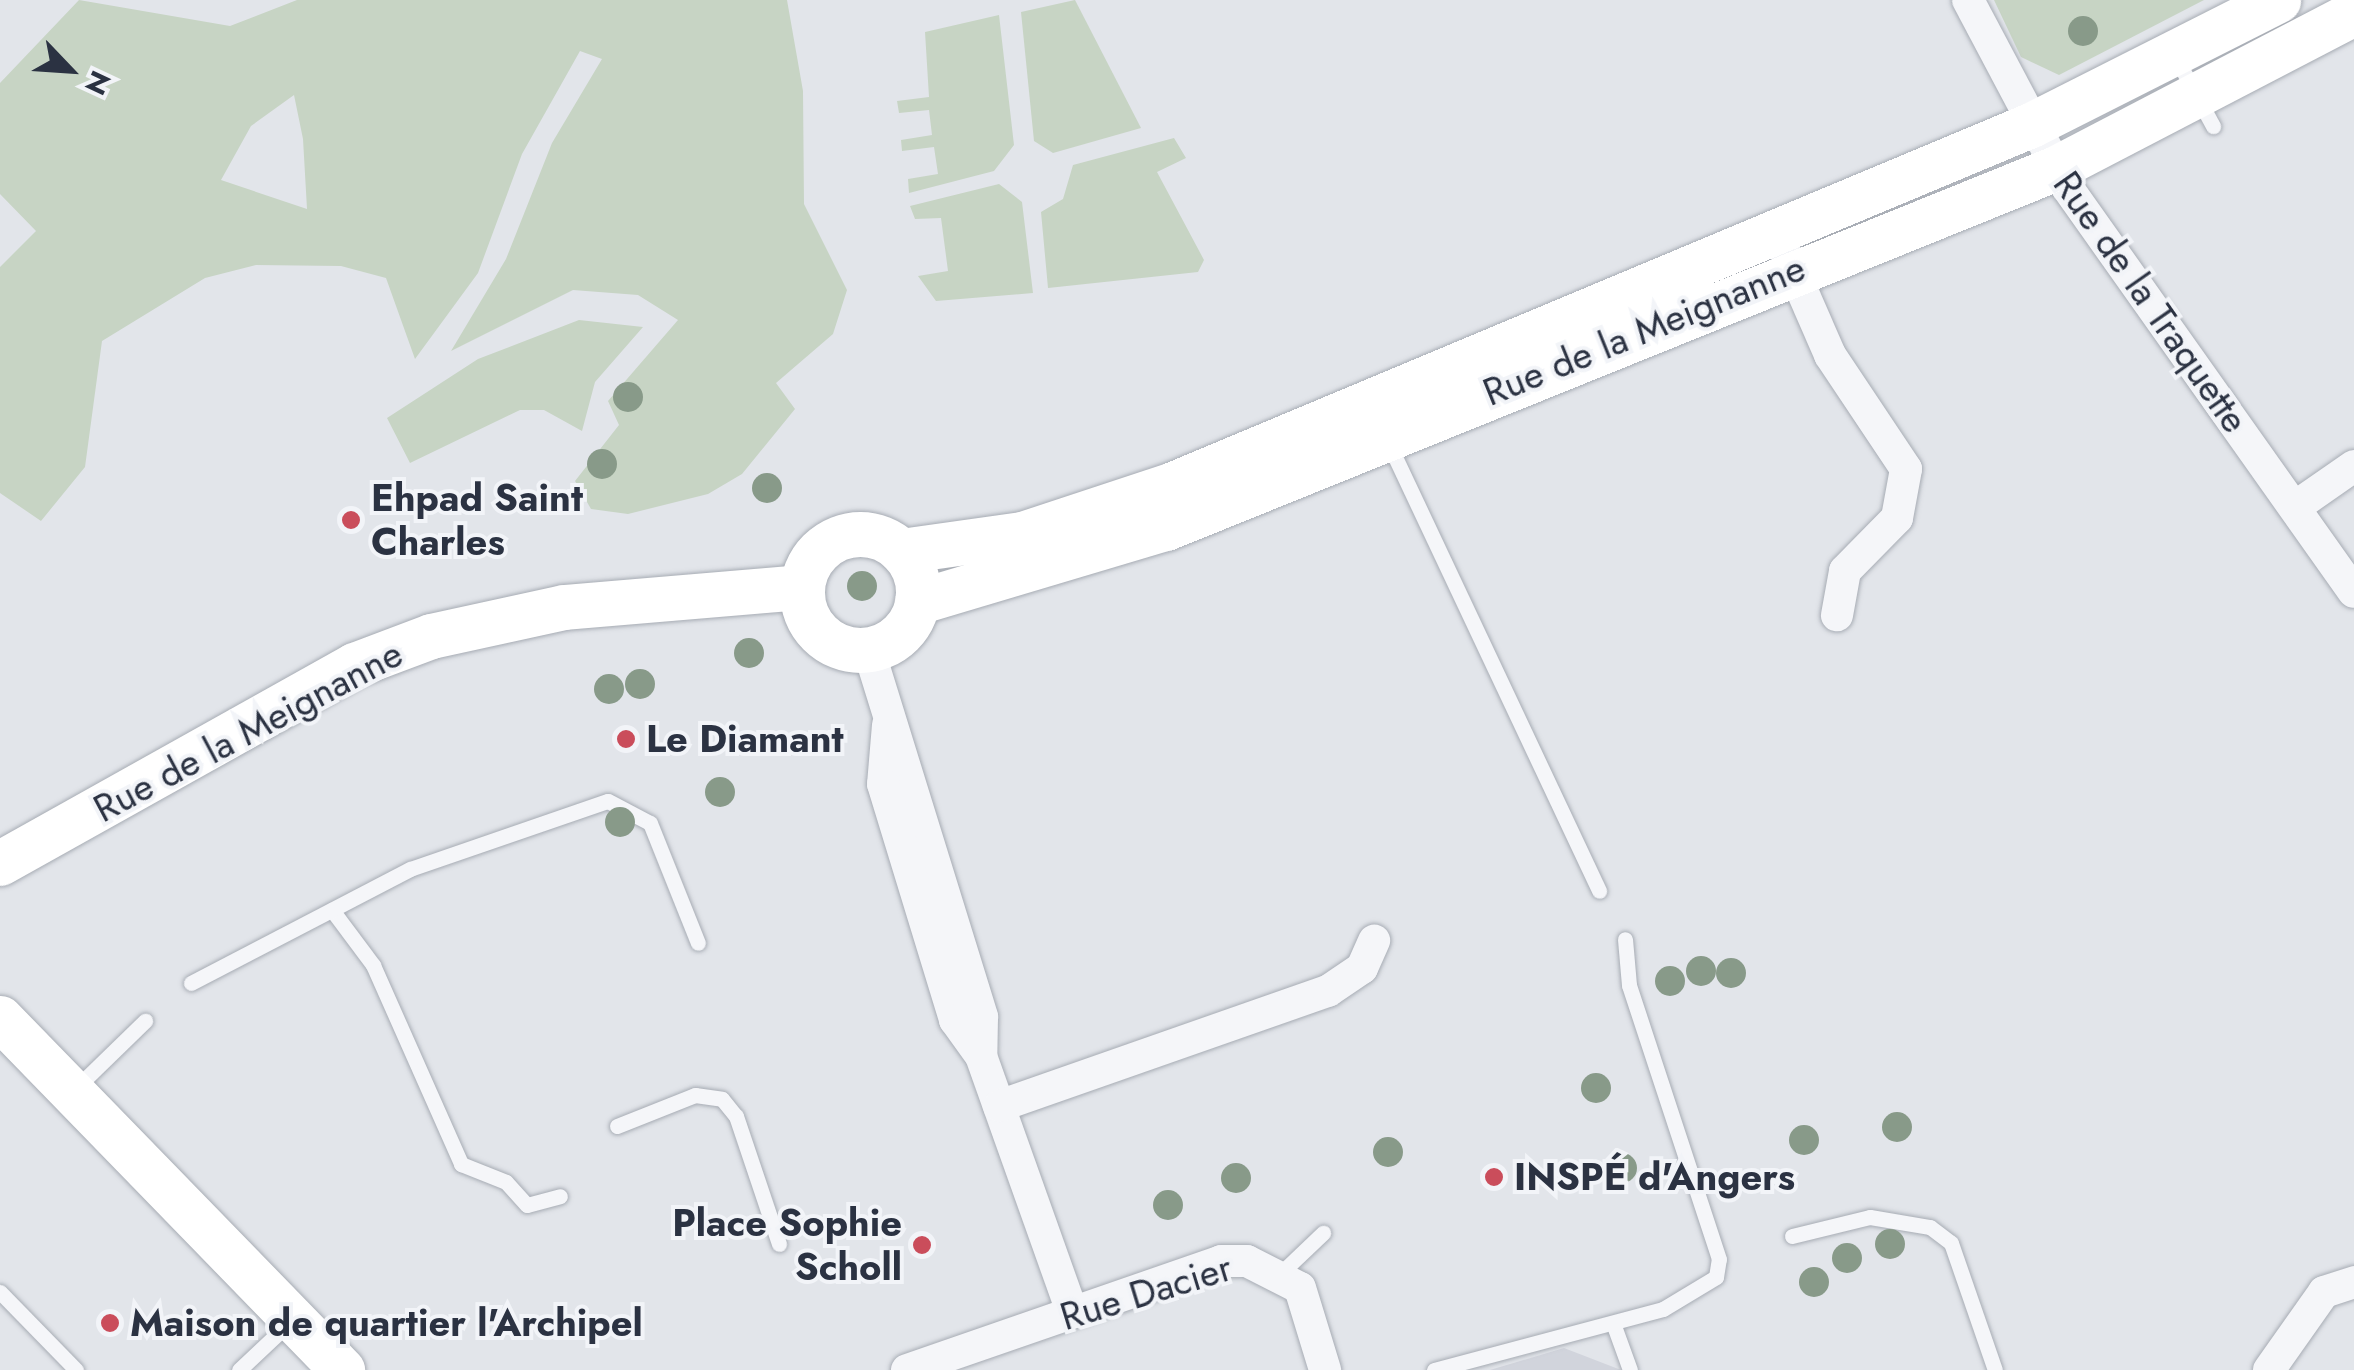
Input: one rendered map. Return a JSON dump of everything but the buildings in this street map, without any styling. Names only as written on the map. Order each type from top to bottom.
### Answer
[{"type":"main road","name":"Rue de la Meignanne","points":[[917,602],[1166,528],[1385,436],[1784,249],[2031,125],[2195,92],[2278,0]]},
{"type":"main road","name":"Rue de la Meignanne","points":[[901,550],[986,542],[1110,508],[1784,249],[2056,168],[2195,92],[2354,13]]},
{"type":"main road","points":[[877,536],[901,550],[918,580],[917,602],[899,636],[869,650],[848,650],[814,630],[801,587],[833,540],[877,536]]},
{"type":"main road","name":"Rue de la Meignanne","points":[[0,863],[354,665],[431,636],[564,607],[801,587]]},
{"type":"main road","points":[[0,1018],[342,1370]]},
{"type":"street","name":"Rue de la Traquette","points":[[1968,0],[2056,168],[2354,592]]},
{"type":"street","points":[[1784,249],[1830,356],[1906,469],[1898,518],[1845,570],[1837,615]]},
{"type":"street","points":[[2295,507],[2354,466]]},
{"type":"street","points":[[869,650],[888,725],[912,770],[982,1017],[982,1056],[1072,1312]]},
{"type":"street","points":[[999,1106],[1328,991],[1362,968],[1374,940]]},
{"type":"street","name":"Rue Dacier","points":[[907,1370],[1221,1261],[1282,1272],[1300,1288],[1325,1370]]},
{"type":"street","points":[[2268,1370],[2324,1292],[2354,1282]]},
{"type":"lane","points":[[1385,436],[1599,891]]},
{"type":"lane","points":[[191,983],[332,910],[507,832],[624,802],[650,823],[698,942]]},
{"type":"lane","points":[[332,910],[373,965],[461,1164],[506,1182],[526,1204],[560,1196]]},
{"type":"lane","points":[[1434,1370],[1613,1322],[1701,1292],[1718,1259],[1629,984],[1625,938]]},
{"type":"lane","points":[[72,1092],[145,1021]]},
{"type":"lane","points":[[617,1126],[695,1095],[722,1099],[736,1116],[779,1244]]},
{"type":"lane","points":[[1792,1236],[1870,1217],[1930,1228],[1951,1243],[1995,1370]]},
{"type":"lane","points":[[1282,1272],[1323,1233]]},
{"type":"lane","points":[[0,1292],[76,1370]]},
{"type":"lane","points":[[240,1370],[293,1319]]},
{"type":"lane","points":[[1613,1322],[1630,1370]]},
{"type":"shaded area","points":[[1564,1348],[1621,1370],[1490,1370]]},
{"type":"green space","points":[[79,0],[230,26],[297,0],[787,0],[803,91],[804,204],[847,290],[833,334],[776,383],[795,409],[742,474],[708,494],[628,514],[591,509],[575,481],[619,425],[608,401],[678,320],[638,295],[573,290],[451,351],[506,259],[552,143],[602,59],[580,51],[522,154],[478,273],[415,359],[386,278],[341,266],[256,265],[205,278],[102,341],[85,467],[41,521],[0,493],[0,267],[36,231],[0,194],[0,83]],"holes":[[[294,95],[303,139],[307,209],[221,180],[251,126]]]},
{"type":"green space","points":[[1075,0],[1141,128],[1053,153],[1034,141],[1021,12]]},
{"type":"green space","points":[[1994,0],[2204,0],[2059,75],[2021,57]]},
{"type":"green space","points":[[999,15],[1014,145],[994,171],[909,193],[908,179],[938,174],[934,147],[902,151],[901,140],[932,135],[929,110],[899,113],[897,101],[929,97],[925,32]]},
{"type":"green space","points":[[1174,138],[1186,158],[1157,172],[1204,260],[1198,272],[1048,288],[1041,212],[1063,199],[1073,165]]},
{"type":"green space","points":[[999,184],[1022,202],[1033,293],[936,301],[918,276],[948,271],[941,218],[915,219],[910,206]]},
{"type":"green space","points":[[579,320],[643,327],[595,382],[582,431],[544,410],[520,410],[410,463],[387,418],[478,359]]},
{"type":"place","name":"Ehpad Saint Charles","points":[[351,520]]},
{"type":"place","name":"Le Diamant","points":[[626,739]]},
{"type":"place","name":"INSPÉ d'Angers","points":[[1494,1177]]},
{"type":"place","name":"Place Sophie Scholl","points":[[922,1245]]},
{"type":"place","name":"Maison de quartier l'Archipel","points":[[110,1323]]}]
